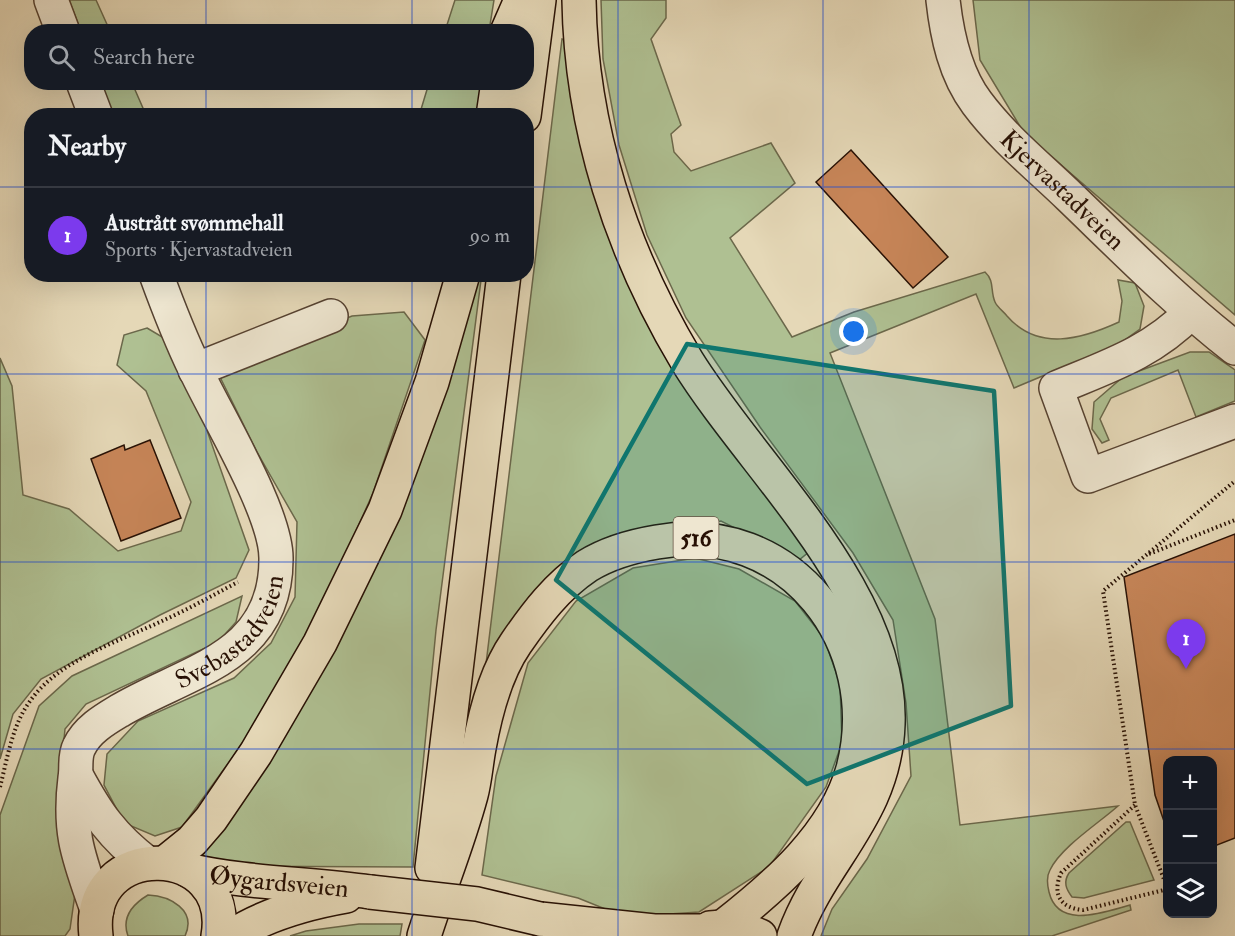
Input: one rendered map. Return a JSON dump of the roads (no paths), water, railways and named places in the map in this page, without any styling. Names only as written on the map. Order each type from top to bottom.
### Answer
[{"type":"main road","points":[[510,24],[521,0]]},
{"type":"main road","points":[[534,33],[538,0]]},
{"type":"main road","points":[[579,0],[582,52],[590,112],[603,170],[622,228],[650,295],[694,371],[738,435],[822,546],[854,597],[875,641],[886,682],[888,726],[878,784],[860,824],[821,883],[794,936]]},
{"type":"main road","points":[[494,108],[497,90]]},
{"type":"main road","points":[[525,108],[527,90]]},
{"type":"main road","points":[[94,927],[103,893],[114,879],[130,868],[167,865],[211,819],[256,753],[320,643],[385,510],[432,382],[461,282]]},
{"type":"main road","name":"516","points":[[423,936],[503,282]]},
{"type":"main road","name":"516","points":[[423,936],[472,794],[479,745],[492,693],[513,647],[548,598],[588,566],[632,546],[686,536],[741,545],[788,571],[822,603],[845,640],[857,684],[861,726],[853,771],[831,817],[784,875],[707,931]]},
{"type":"main road","name":"Øygardsveien","points":[[167,865],[224,878],[328,892],[370,892],[477,904],[540,919],[654,931],[747,929],[760,936]]},
{"type":"main road","name":"Øygardsveien","points":[[167,865],[204,884],[215,902],[219,923],[218,936]]},
{"type":"main road","name":"Øygardsveien","points":[[232,936],[249,925],[328,892]]},
{"type":"main road","name":"Øygardsveien","points":[[540,919],[573,936]]},
{"type":"street","points":[[51,0],[60,24]]},
{"type":"street","name":"Kjervastadveien","points":[[943,0],[946,25],[957,66],[976,102],[1006,135],[1190,313],[1235,348]]},
{"type":"street","points":[[86,90],[93,108]]},
{"type":"street","name":"Svebastadveien","points":[[94,927],[74,840],[71,801],[79,747],[88,733],[138,699],[216,664],[243,644],[262,618],[275,589],[277,555],[269,522],[195,370],[159,282]]},
{"type":"street","points":[[1190,313],[1171,334],[1152,346],[1056,388],[1088,476],[1235,422]]},
{"type":"street","points":[[195,370],[331,316]]},
{"type":"street","points":[[76,775],[91,803],[120,842],[167,865]]},
{"type":"place","name":"Austrått svømmehall","points":[[1186,669]]}]
